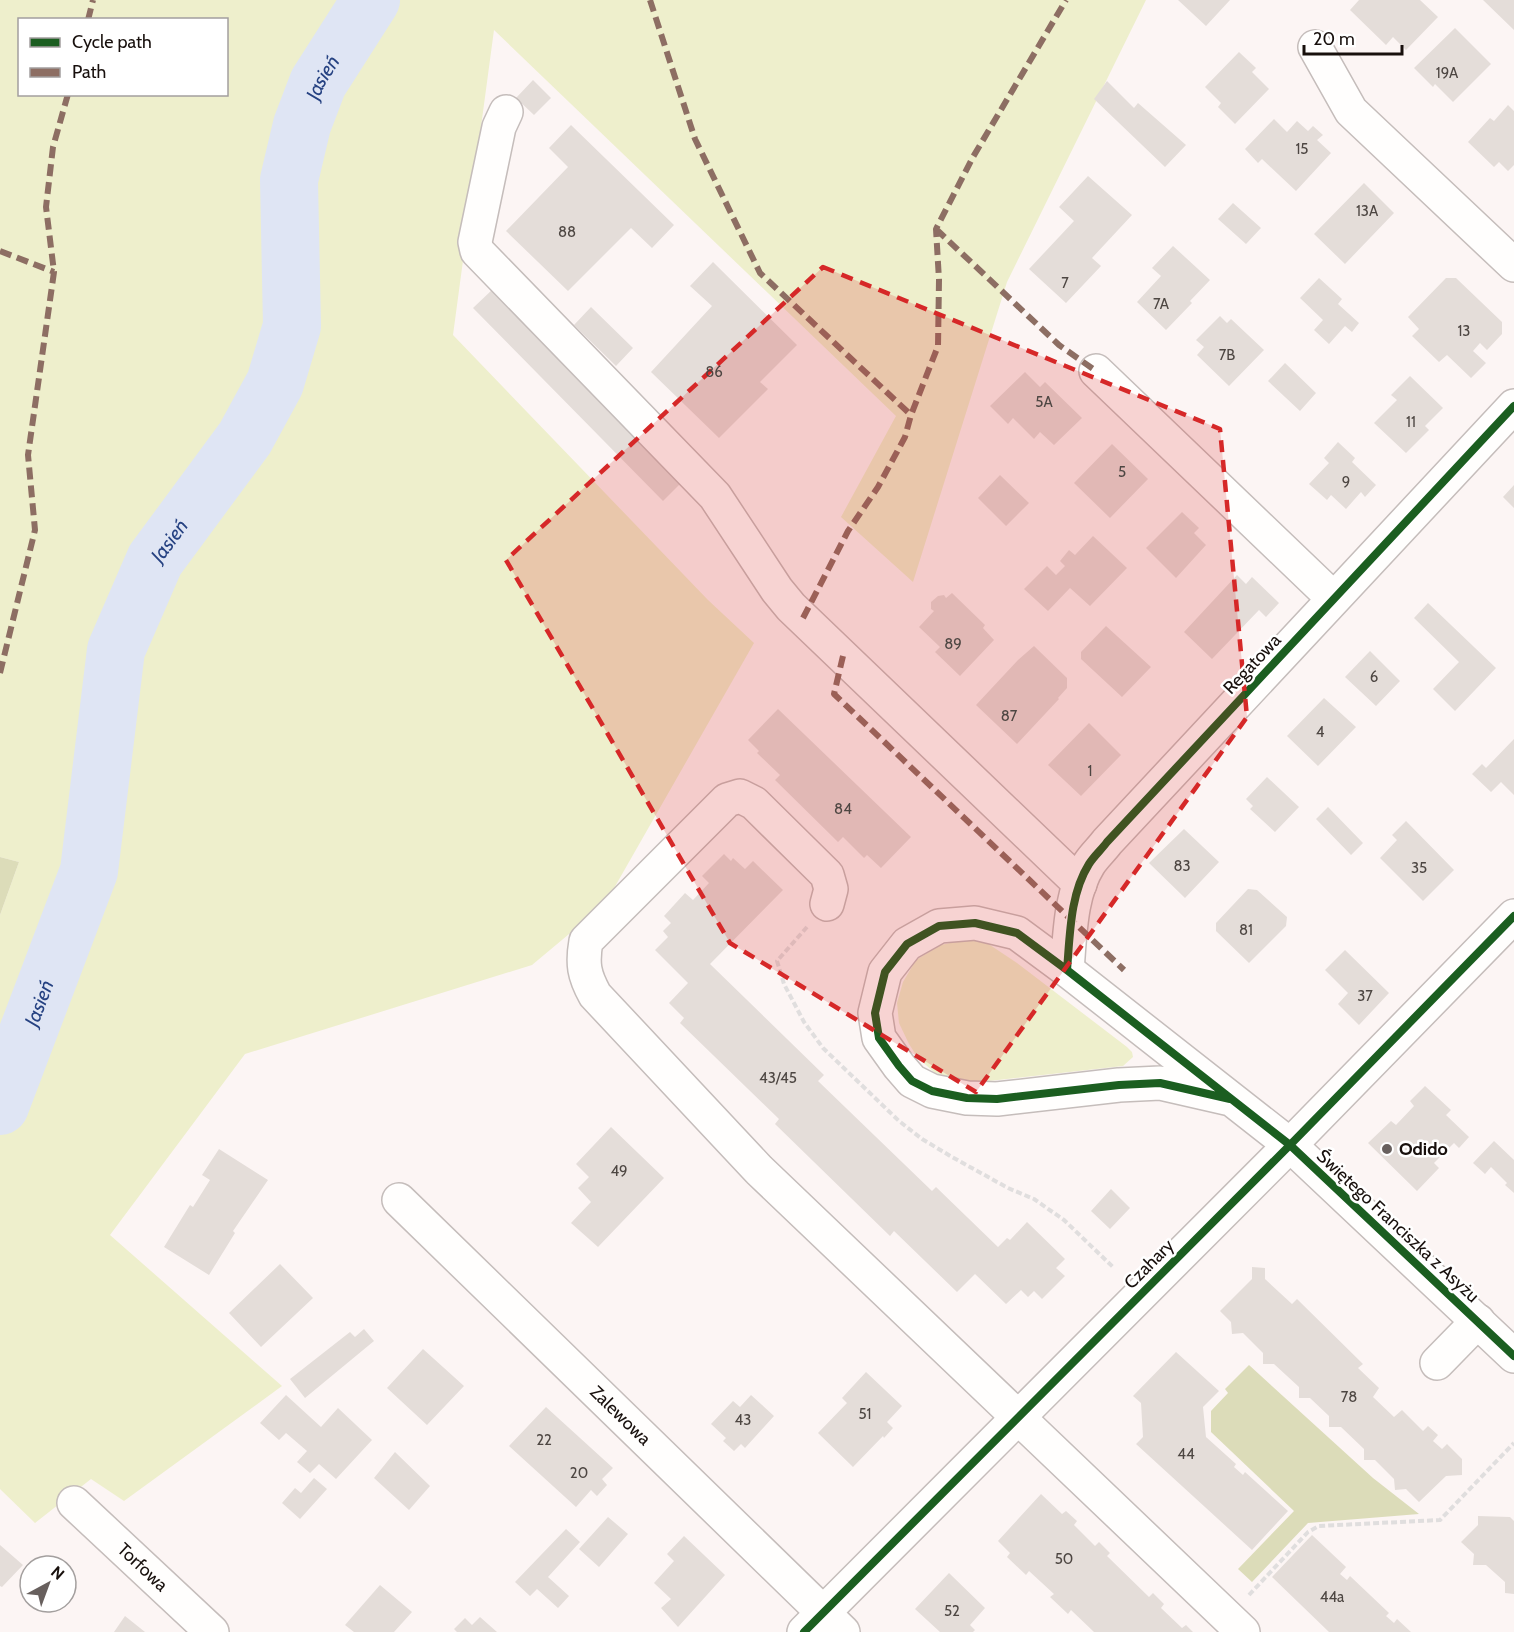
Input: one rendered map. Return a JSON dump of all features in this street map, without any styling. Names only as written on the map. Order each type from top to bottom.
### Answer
[{"type":"street","points":[[1315,47],[1351,111],[1514,265]]},
{"type":"street","points":[[506,112],[499,127],[475,242],[477,251],[715,496],[777,590],[791,607],[1080,884]]},
{"type":"street","points":[[1096,371],[1333,598]]},
{"type":"street","name":"Regatowa","points":[[1067,970],[1072,921],[1080,884],[1090,863],[1333,598],[1514,406]]},
{"type":"street","points":[[828,904],[831,889],[828,875],[754,803],[740,796],[728,800],[586,941],[584,971],[595,995],[759,1170],[1236,1624]]},
{"type":"street","name":"Czahary","points":[[823,1626],[1018,1416],[1290,1145],[1514,916]]},
{"type":"street","name":"Świętego Franciszka z Asyżu","points":[[1230,1099],[1160,1083],[1119,1085],[998,1099],[967,1098],[932,1091],[912,1081],[879,1038],[875,1012],[885,972],[907,944],[939,926],[975,923],[1017,933],[1290,1145],[1514,1356]]},
{"type":"street","name":"Zalewowa","points":[[399,1200],[823,1626]]},
{"type":"street","points":[[1437,1363],[1478,1321]]},
{"type":"street","name":"Torfowa","points":[[74,1503],[212,1632]]},
{"type":"path","points":[[1236,1624],[1308,1532],[1319,1526],[1440,1520],[1514,1443]]},
{"type":"highlighted area","points":[[823,267],[1220,429],[1247,717],[976,1092],[730,943],[506,560]]},
{"type":"green space","points":[[0,0],[1146,0],[1007,282],[913,582],[841,517],[896,416],[494,30],[453,335],[708,600],[754,643],[605,904],[532,965],[245,1054],[110,1235],[282,1386],[124,1501],[91,1479],[35,1523],[0,1489],[0,915],[19,862],[0,857]]},
{"type":"green space","points":[[0,857],[19,862],[0,915]]},
{"type":"green space","points":[[967,939],[987,943],[1017,963],[1127,1047],[1133,1057],[1123,1066],[971,1083],[935,1073],[918,1058],[909,1044],[899,1023],[897,1003],[903,982],[916,960],[941,945]]},
{"type":"green space","points":[[1249,1365],[1373,1478],[1419,1514],[1308,1523],[1252,1582],[1238,1569],[1294,1511],[1211,1432],[1211,1411],[1228,1393],[1225,1389]]},
{"type":"building","points":[[1178,0],[1230,0],[1206,26]]},
{"type":"building","points":[[1359,0],[1420,0],[1438,17],[1406,50],[1393,37],[1386,45],[1350,10]]},
{"type":"building","points":[[1483,0],[1514,0],[1514,30]]},
{"type":"building","points":[[1455,28],[1491,64],[1453,102],[1435,84],[1433,87],[1414,68]]},
{"type":"building","points":[[1239,52],[1256,68],[1252,72],[1269,89],[1235,124],[1218,107],[1221,103],[1205,87]]},
{"type":"building","points":[[533,80],[551,98],[534,115],[516,98]]},
{"type":"building","points":[[1107,81],[1134,108],[1138,103],[1186,145],[1165,167],[1094,99]]},
{"type":"building","points":[[1508,105],[1514,111],[1514,165],[1508,171],[1499,162],[1494,167],[1468,142],[1490,118],[1494,121]]},
{"type":"building","points":[[1274,119],[1287,132],[1297,121],[1308,131],[1313,126],[1323,135],[1317,140],[1331,153],[1296,191],[1262,159],[1258,163],[1245,149]]},
{"type":"building","points":[[571,125],[674,225],[652,248],[631,228],[568,291],[506,231],[568,167],[549,148]]},
{"type":"building","points":[[1088,176],[1132,215],[1092,258],[1101,266],[1066,303],[1029,269],[1074,221],[1059,207]]},
{"type":"building","points":[[1364,183],[1394,213],[1345,264],[1314,234]]},
{"type":"building","points":[[1233,203],[1261,228],[1246,244],[1218,219]]},
{"type":"building","points":[[1173,246],[1210,280],[1166,330],[1137,302],[1161,276],[1152,268]]},
{"type":"building","points":[[713,262],[797,345],[760,382],[768,389],[719,438],[651,372],[712,306],[690,286]]},
{"type":"building","points":[[1319,278],[1342,299],[1338,304],[1359,323],[1352,332],[1345,326],[1329,344],[1314,330],[1323,320],[1300,298]]},
{"type":"building","points":[[1446,278],[1456,278],[1502,322],[1502,334],[1487,350],[1480,343],[1473,351],[1486,363],[1471,378],[1447,355],[1439,362],[1412,336],[1419,329],[1408,317]]},
{"type":"building","points":[[494,288],[684,480],[663,501],[473,308]]},
{"type":"building","points":[[591,307],[633,348],[616,366],[574,325]]},
{"type":"building","points":[[1220,316],[1227,323],[1231,319],[1264,350],[1229,386],[1197,355],[1204,347],[1196,340]]},
{"type":"building","points":[[1285,363],[1316,393],[1300,411],[1268,381]]},
{"type":"building","points":[[1025,372],[1040,387],[1045,382],[1082,418],[1054,445],[1040,432],[1034,439],[1013,418],[1008,424],[990,406]]},
{"type":"building","points":[[1410,376],[1443,408],[1425,426],[1429,430],[1406,453],[1374,423],[1397,400],[1391,395]]},
{"type":"building","points":[[1338,442],[1355,458],[1352,462],[1376,485],[1365,497],[1361,492],[1346,509],[1331,495],[1327,500],[1309,484],[1329,463],[1324,458]]},
{"type":"building","points":[[1112,444],[1148,479],[1110,518],[1074,483]]},
{"type":"building","points":[[1000,475],[1029,503],[1006,526],[978,498]]},
{"type":"building","points":[[1514,485],[1514,508],[1503,497]]},
{"type":"building","points":[[1182,512],[1199,528],[1194,533],[1206,545],[1176,578],[1146,548]]},
{"type":"building","points":[[1093,536],[1127,568],[1090,606],[1070,588],[1048,611],[1024,589],[1047,566],[1056,575],[1065,566],[1060,561],[1069,550],[1075,555]]},
{"type":"building","points":[[1237,575],[1246,584],[1252,577],[1279,603],[1266,617],[1259,610],[1212,659],[1184,632]]},
{"type":"building","points":[[952,593],[985,625],[983,628],[994,640],[960,676],[935,652],[940,647],[919,627],[934,611],[931,609],[931,602],[938,596],[944,595],[946,598]]},
{"type":"building","points":[[1428,603],[1496,668],[1455,711],[1433,689],[1459,662],[1414,618]]},
{"type":"building","points":[[1106,626],[1151,667],[1122,697],[1081,659],[1081,652]]},
{"type":"building","points":[[1034,646],[1067,678],[1067,688],[1017,744],[976,705]]},
{"type":"building","points":[[1370,651],[1400,681],[1376,706],[1345,677]]},
{"type":"building","points":[[1324,698],[1356,727],[1318,766],[1287,736]]},
{"type":"building","points":[[778,709],[911,837],[881,868],[867,855],[864,858],[843,837],[838,842],[775,780],[780,775],[757,753],[759,751],[748,740]]},
{"type":"building","points":[[1089,723],[1121,755],[1081,796],[1048,765]]},
{"type":"building","points":[[1514,739],[1514,795],[1501,782],[1491,792],[1472,774],[1482,764],[1486,768]]},
{"type":"building","points":[[1267,777],[1299,807],[1275,832],[1250,809],[1253,806],[1246,799]]},
{"type":"building","points":[[1328,807],[1363,843],[1351,855],[1316,819]]},
{"type":"building","points":[[1406,821],[1454,870],[1423,901],[1380,858],[1397,840],[1392,835]]},
{"type":"building","points":[[1184,829],[1219,862],[1185,898],[1149,863]]},
{"type":"building","points":[[724,854],[731,861],[733,858],[745,869],[753,861],[783,890],[710,964],[824,1075],[818,1081],[932,1191],[936,1187],[998,1247],[1007,1238],[1010,1240],[1027,1222],[1065,1259],[1056,1268],[1065,1276],[1042,1299],[1034,1291],[1028,1297],[1021,1290],[1006,1304],[975,1274],[957,1292],[894,1231],[890,1236],[775,1124],[779,1119],[680,1023],[684,1018],[669,1003],[688,983],[655,950],[668,937],[663,931],[671,923],[664,916],[685,893],[693,900],[709,883],[702,876]]},
{"type":"building","points":[[1248,889],[1257,890],[1287,917],[1286,926],[1249,963],[1216,931],[1216,923]]},
{"type":"building","points":[[1345,950],[1389,993],[1359,1025],[1338,1004],[1348,993],[1325,970]]},
{"type":"building","points":[[1425,1086],[1451,1110],[1446,1115],[1469,1137],[1459,1148],[1454,1143],[1434,1163],[1439,1168],[1417,1191],[1368,1143],[1391,1121],[1396,1125],[1414,1106],[1410,1101]]},
{"type":"building","points":[[611,1127],[664,1178],[598,1247],[571,1223],[591,1202],[578,1188],[589,1177],[576,1164]]},
{"type":"building","points":[[1494,1141],[1514,1160],[1514,1193],[1491,1167],[1485,1174],[1473,1163]]},
{"type":"building","points":[[219,1149],[268,1180],[233,1231],[235,1233],[209,1275],[164,1247],[190,1205],[193,1207],[210,1180],[202,1175]]},
{"type":"building","points":[[1111,1189],[1130,1208],[1110,1229],[1091,1211]]},
{"type":"building","points":[[280,1264],[313,1298],[261,1347],[229,1313]]},
{"type":"building","points":[[1252,1267],[1265,1268],[1265,1279],[1292,1304],[1297,1299],[1363,1364],[1358,1368],[1379,1388],[1373,1397],[1394,1417],[1402,1410],[1423,1431],[1428,1426],[1438,1435],[1433,1441],[1442,1449],[1447,1444],[1462,1459],[1462,1475],[1446,1476],[1419,1502],[1406,1489],[1395,1490],[1394,1479],[1375,1460],[1364,1460],[1364,1449],[1341,1427],[1329,1427],[1329,1416],[1310,1398],[1299,1398],[1299,1387],[1274,1364],[1263,1364],[1263,1353],[1243,1333],[1232,1334],[1231,1322],[1220,1311],[1252,1279]]},
{"type":"building","points":[[364,1329],[374,1341],[305,1398],[290,1379],[350,1332],[355,1337]]},
{"type":"building","points":[[423,1349],[464,1386],[427,1425],[387,1388]]},
{"type":"building","points":[[1176,1352],[1219,1391],[1203,1407],[1206,1437],[1236,1464],[1234,1467],[1243,1475],[1245,1472],[1288,1511],[1252,1550],[1136,1444],[1143,1437],[1141,1403],[1133,1396]]},
{"type":"building","points":[[866,1372],[902,1406],[887,1422],[893,1428],[853,1467],[818,1433],[847,1403],[842,1398]]},
{"type":"building","points":[[286,1395],[321,1427],[338,1408],[372,1440],[336,1479],[319,1464],[310,1473],[297,1462],[307,1451],[286,1433],[279,1440],[260,1423]]},
{"type":"building","points":[[751,1395],[774,1416],[745,1448],[741,1444],[734,1451],[723,1441],[726,1438],[711,1424],[733,1401],[740,1407]]},
{"type":"building","points":[[546,1407],[613,1468],[602,1479],[607,1485],[597,1496],[591,1490],[576,1507],[509,1446]]},
{"type":"building","points":[[395,1452],[430,1486],[409,1510],[374,1478]]},
{"type":"building","points":[[314,1478],[327,1489],[300,1519],[282,1503],[295,1488],[301,1493]]},
{"type":"building","points":[[1041,1494],[1062,1514],[1066,1511],[1077,1521],[1074,1525],[1095,1546],[1099,1542],[1110,1553],[1107,1556],[1149,1597],[1153,1593],[1164,1604],[1161,1608],[1182,1628],[1186,1625],[1193,1632],[1094,1632],[1071,1610],[1068,1614],[1050,1597],[1054,1594],[1029,1571],[1026,1575],[1007,1557],[1010,1553],[998,1541]]},
{"type":"building","points":[[1478,1516],[1510,1517],[1514,1521],[1514,1594],[1505,1593],[1505,1582],[1486,1565],[1473,1565],[1474,1554],[1461,1542],[1478,1525]]},
{"type":"building","points":[[608,1517],[628,1534],[599,1567],[579,1549]]},
{"type":"building","points":[[566,1529],[580,1542],[548,1577],[569,1596],[558,1608],[537,1589],[530,1596],[515,1582]]},
{"type":"building","points":[[1312,1535],[1346,1567],[1340,1574],[1347,1580],[1350,1576],[1389,1613],[1386,1616],[1394,1623],[1397,1619],[1411,1632],[1329,1632],[1272,1577]]},
{"type":"building","points":[[684,1536],[725,1575],[678,1627],[661,1608],[671,1599],[654,1583],[674,1561],[667,1554]]},
{"type":"building","points":[[0,1545],[18,1561],[18,1570],[2,1587],[0,1586]]},
{"type":"building","points":[[949,1573],[985,1608],[970,1625],[975,1630],[973,1632],[940,1632],[915,1609]]},
{"type":"building","points":[[380,1585],[412,1612],[394,1632],[354,1632],[345,1625]]},
{"type":"building","points":[[125,1616],[145,1632],[114,1632]]},
{"type":"building","points":[[480,1617],[497,1632],[457,1632],[454,1629],[465,1618],[472,1625]]},
{"type":"waterway","name":"Jasień","points":[[0,1106],[89,871],[116,650],[155,560],[245,438],[275,383],[292,326],[289,180],[302,125],[318,83],[371,0]]},
{"type":"marked path","points":[[88,18],[93,0]]},
{"type":"marked path","points":[[650,0],[695,139],[760,273],[911,415]]},
{"type":"marked path","points":[[803,618],[848,531],[878,487],[905,437],[911,415],[938,346],[939,280],[936,229],[973,157],[1066,0]]},
{"type":"marked path","points":[[0,673],[35,530],[28,455],[54,272],[46,207],[53,147],[67,96]]},
{"type":"marked path","points":[[936,229],[1059,345],[1096,371]]},
{"type":"marked path","points":[[0,251],[54,272]]},
{"type":"marked path","points":[[843,656],[834,694],[1124,970]]},
{"type":"cycle path","points":[[1067,970],[1074,901],[1083,876],[1093,858],[1514,406]]},
{"type":"cycle path","points":[[804,1632],[1290,1145],[1514,916]]},
{"type":"cycle path","points":[[1230,1099],[1160,1083],[1119,1085],[997,1099],[967,1098],[932,1091],[912,1081],[879,1038],[875,1013],[885,972],[907,944],[939,926],[975,923],[1017,933],[1290,1145],[1514,1356]]},
{"type":"place","name":"Odido","points":[[1387,1149]]}]
